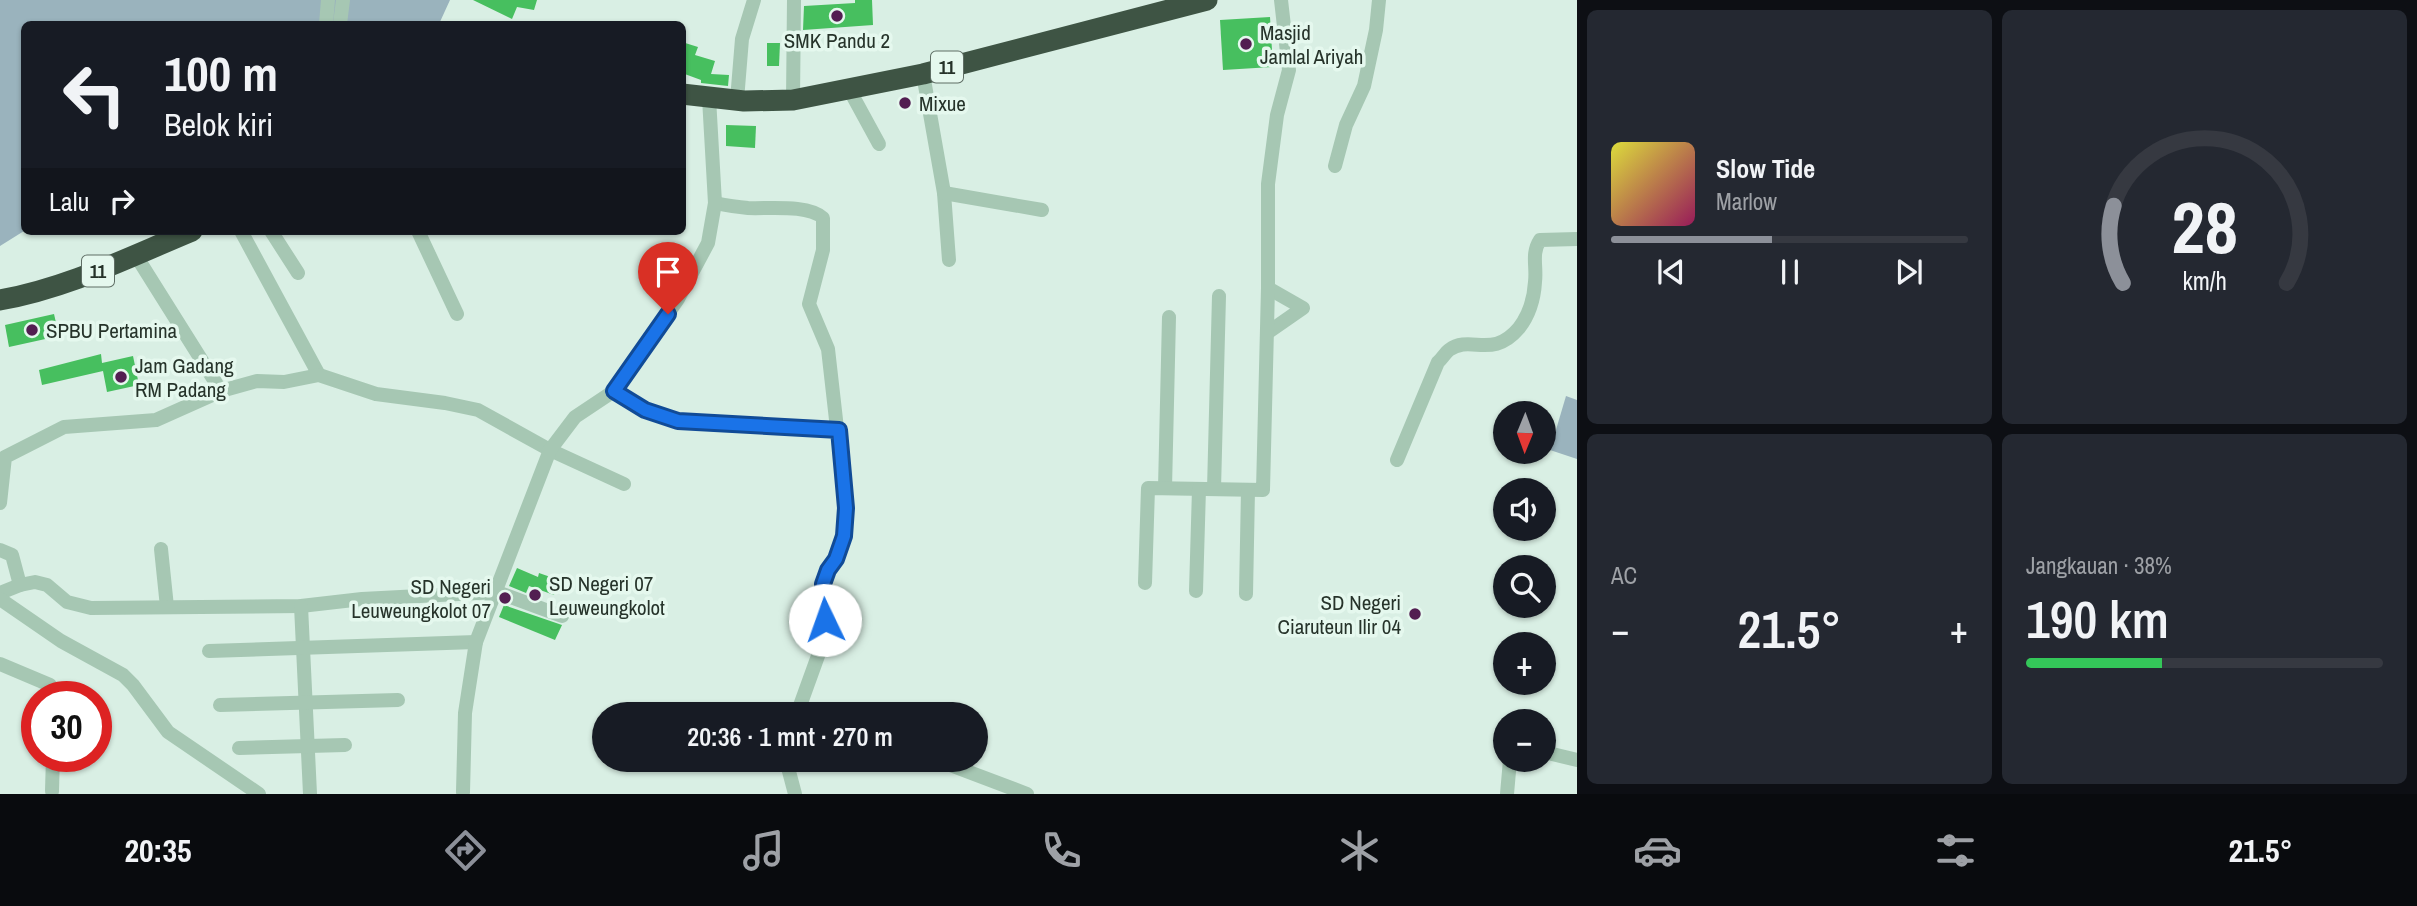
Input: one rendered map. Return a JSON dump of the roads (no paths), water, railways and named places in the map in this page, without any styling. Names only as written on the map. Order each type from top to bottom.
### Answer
[{"type":"highway","name":"11","points":[[686,95],[737,100],[793,100],[923,74],[1207,0]]},
{"type":"highway","name":"11","points":[[0,300],[81,279],[182,235]]},
{"type":"street","points":[[326,21],[328,0]]},
{"type":"street","points":[[340,21],[343,0]]},
{"type":"street","points":[[737,100],[742,39],[754,0]]},
{"type":"street","points":[[793,100],[794,0]]},
{"type":"street","points":[[1146,583],[1148,488],[1263,490],[1268,184],[1277,115],[1289,70],[1281,0]]},
{"type":"street","points":[[1335,166],[1346,125],[1364,86],[1376,30],[1379,0]]},
{"type":"street","points":[[923,74],[944,193],[949,260]]},
{"type":"street","points":[[849,89],[879,144]]},
{"type":"street","points":[[465,793],[466,713],[476,642],[550,450],[575,417],[614,391],[678,299],[708,243],[715,203],[709,98]]},
{"type":"street","points":[[944,193],[1042,211]]},
{"type":"street","points":[[715,203],[745,208],[789,208],[817,214],[823,218],[823,250],[809,304],[828,349],[846,508],[844,536],[823,584],[823,642],[801,702]]},
{"type":"street","points":[[243,235],[319,375]]},
{"type":"street","points":[[274,235],[298,272]]},
{"type":"street","points":[[420,235],[457,314]]},
{"type":"street","points":[[1397,460],[1438,362],[1449,350],[1458,346],[1497,345],[1511,336],[1520,327],[1532,303],[1535,283],[1534,250],[1540,240],[1577,239]]},
{"type":"street","points":[[135,254],[221,391]]},
{"type":"street","points":[[1267,334],[1303,308],[1268,288]]},
{"type":"street","points":[[1214,489],[1219,296]]},
{"type":"street","points":[[1165,488],[1169,317]]},
{"type":"street","points":[[0,503],[5,457],[64,427],[156,420],[221,391],[257,381],[284,382],[319,375],[376,394],[478,410],[550,450],[624,484]]},
{"type":"street","points":[[614,391],[645,410],[678,421],[839,430]]},
{"type":"street","points":[[1196,591],[1199,489]]},
{"type":"street","points":[[1246,594],[1248,490]]},
{"type":"street","points":[[161,549],[167,607]]},
{"type":"street","points":[[0,550],[12,555],[20,585]]},
{"type":"street","points":[[0,593],[35,582],[47,585],[67,602],[91,608],[301,606],[362,599],[497,592],[562,616]]},
{"type":"street","points":[[0,599],[61,641],[123,675],[168,732],[259,794]]},
{"type":"street","points":[[301,606],[310,794]]},
{"type":"street","points":[[209,651],[476,642]]},
{"type":"street","points":[[0,664],[40,681]]},
{"type":"street","points":[[220,705],[398,700]]},
{"type":"street","points":[[239,748],[345,745]]},
{"type":"street","points":[[1556,755],[1577,760]]},
{"type":"street","points":[[52,791],[53,772]]},
{"type":"street","points":[[789,772],[795,794]]},
{"type":"street","points":[[969,772],[1027,794]]},
{"type":"street","points":[[1507,794],[1509,772]]},
{"type":"place","name":"SMK Pandu 2","points":[[837,16]]},
{"type":"place","name":"Masjid Jamlal Ariyah","points":[[1246,44]]},
{"type":"place","name":"Mixue","points":[[905,103]]},
{"type":"place","name":"SPBU Pertamina","points":[[32,330]]},
{"type":"place","name":"Jam Gadang RM Padang","points":[[121,377]]},
{"type":"place","name":"SD Negeri 07 Leuweungkolot","points":[[535,595]]},
{"type":"place","name":"SD Negeri Leuweungkolot 07","points":[[505,598]]},
{"type":"place","name":"SD Negeri Ciaruteun Ilir 04","points":[[1415,614]]}]
